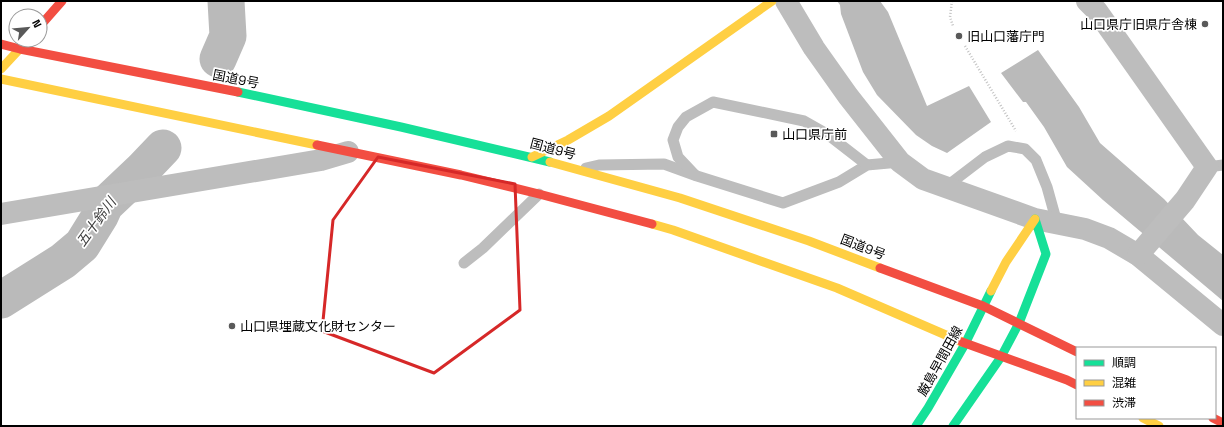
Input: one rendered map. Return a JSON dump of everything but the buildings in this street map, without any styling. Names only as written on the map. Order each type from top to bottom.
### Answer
[{"type":"main road","points":[[48,17],[62,1]]},
{"type":"main road","points":[[532,157],[568,140],[609,116],[772,1]]},
{"type":"main road","name":"国道9号","points":[[1,44],[272,99],[400,127],[532,157],[680,198],[809,241],[983,306],[1076,352]]},
{"type":"main road","points":[[1,69],[20,49]]},
{"type":"main road","points":[[1,79],[461,175],[540,194],[673,230],[837,288],[966,344],[1076,384]]},
{"type":"main road","points":[[953,426],[1000,357],[1019,324],[1046,254],[1035,219]]},
{"type":"main road","name":"厳島早間田線","points":[[916,426],[966,344],[983,306],[1006,262],[1035,219]]},
{"type":"main road","points":[[1145,419],[1159,426]]},
{"type":"street","points":[[786,1],[814,48],[848,96],[900,162],[923,179],[947,186],[956,191],[1035,219],[1085,229],[1142,250],[1223,325]]},
{"type":"street","points":[[1087,1],[1097,11],[1215,166],[1142,250]]},
{"type":"street","points":[[1,214],[321,160],[348,152]]},
{"type":"lane","points":[[697,176],[678,157],[673,140],[678,127],[686,117],[713,102],[804,121],[827,134],[867,165]]},
{"type":"lane","points":[[947,186],[985,157],[1008,146],[1025,149],[1036,160],[1047,187],[1057,223]]},
{"type":"lane","points":[[580,170],[600,165],[664,164],[783,203],[839,182],[867,165],[900,162]]},
{"type":"lane","points":[[464,262],[483,248],[540,194]]},
{"type":"path","points":[[952,1],[950,17],[954,26]]},
{"type":"path","points":[[965,46],[1025,149]]},
{"type":"highlighted area","points":[[378,157],[515,184],[520,310],[434,373],[322,331],[333,220]]},
{"type":"shaded area","points":[[837,1],[880,1],[888,12],[927,106],[969,86],[991,122],[947,153],[932,146],[916,135],[877,95],[863,72],[841,14],[840,5]]},
{"type":"shaded area","points":[[1038,50],[1079,107],[1100,143],[1164,199],[1198,235],[1223,255],[1223,301],[1103,200],[1067,167],[1044,127],[1026,102],[1023,102],[1001,73]]},
{"type":"waterway","name":"五十鈴川","points":[[218,59],[228,36],[226,1]]},
{"type":"waterway","name":"五十鈴川","points":[[1,300],[63,261],[82,245],[105,205],[163,148]]},
{"type":"traffic: fast","points":[[238,92],[401,127],[550,162]]},
{"type":"traffic: fast","points":[[953,426],[1001,357],[1019,323],[1046,254],[1035,219]]},
{"type":"traffic: fast","points":[[916,426],[965,344],[991,291]]},
{"type":"traffic: slow","points":[[532,157],[568,140],[609,116],[772,1]]},
{"type":"traffic: slow","points":[[1,69],[21,48]]},
{"type":"traffic: slow","points":[[1,79],[317,145]]},
{"type":"traffic: slow","points":[[550,162],[680,198],[809,241],[880,268]]},
{"type":"traffic: slow","points":[[991,291],[1006,262],[1035,219]]},
{"type":"traffic: slow","points":[[652,224],[837,288],[962,342]]},
{"type":"traffic: slow","points":[[1145,419],[1159,426]]},
{"type":"traffic: jam","points":[[48,17],[62,1]]},
{"type":"traffic: jam","points":[[1,44],[238,92]]},
{"type":"traffic: jam","points":[[317,145],[461,175],[652,224]]},
{"type":"traffic: jam","points":[[880,268],[983,306],[1076,352]]},
{"type":"traffic: jam","points":[[962,342],[1076,384]]},
{"type":"traffic: jam","points":[[1215,419],[1223,423]]},
{"type":"place","name":"山口県庁旧県庁舎棟","points":[[1205,24]]},
{"type":"place","name":"旧山口藩庁門","points":[[959,36]]},
{"type":"place","name":"山口県庁前","points":[[774,134]]},
{"type":"place","name":"山口県埋蔵文化財センター","points":[[232,326]]}]
